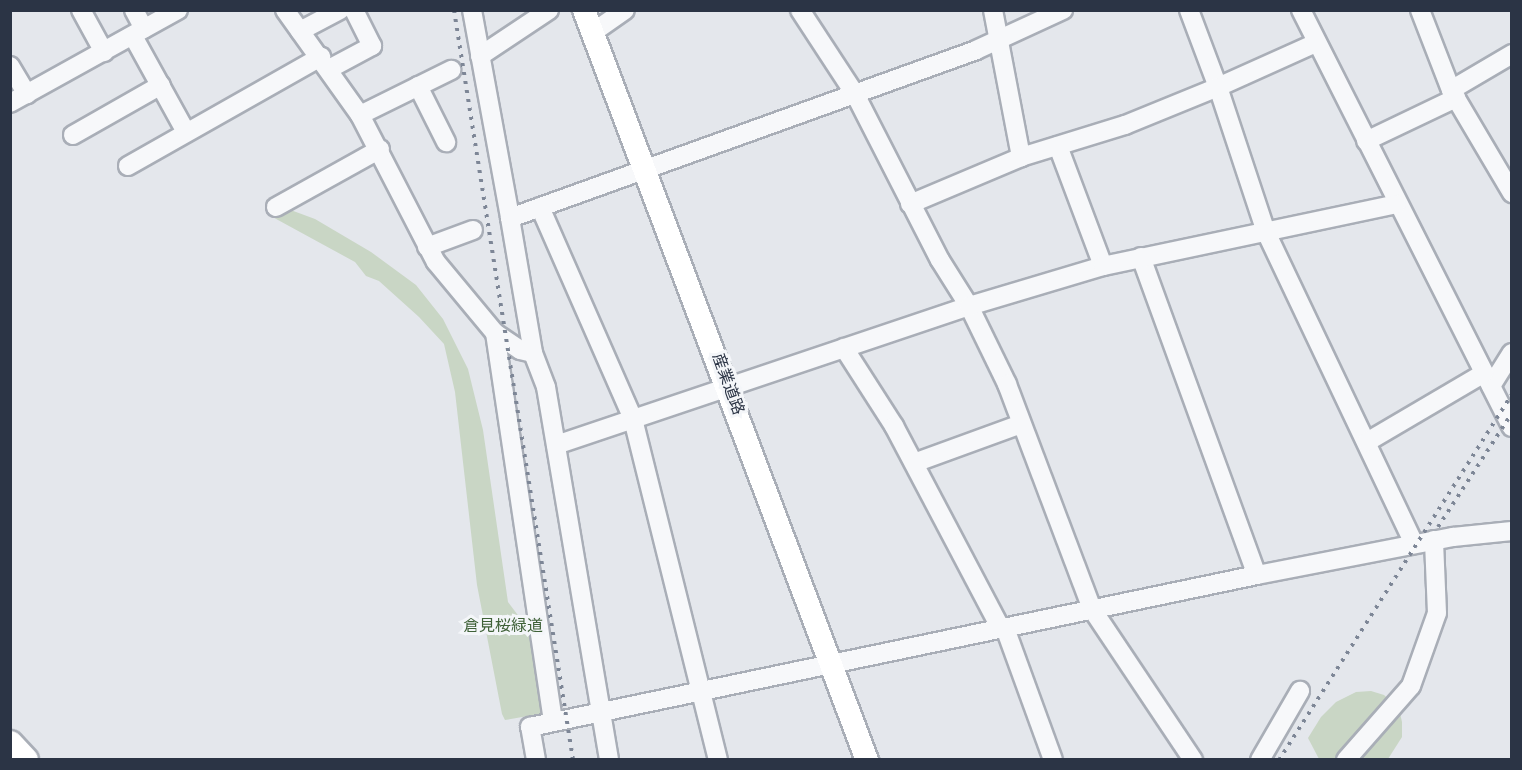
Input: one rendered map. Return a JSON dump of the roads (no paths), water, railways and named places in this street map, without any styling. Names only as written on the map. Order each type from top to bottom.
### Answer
[{"type":"highway","points":[[10,744],[25,759]]},
{"type":"main road","name":"産業道路","points":[[584,10],[729,386],[867,759]]},
{"type":"street","points":[[81,10],[104,52]]},
{"type":"street","points":[[134,10],[139,32],[161,86],[186,132]]},
{"type":"street","points":[[10,103],[178,10]]},
{"type":"street","points":[[285,10],[360,115],[380,149],[427,247],[495,333],[520,350],[533,352]]},
{"type":"street","points":[[300,31],[339,10]]},
{"type":"street","points":[[128,166],[186,132],[325,63],[372,46],[354,10]]},
{"type":"street","points":[[472,10],[533,352],[546,387],[609,759]]},
{"type":"street","points":[[480,56],[549,10]]},
{"type":"street","points":[[592,33],[625,10]]},
{"type":"street","points":[[800,10],[855,94],[910,204],[969,306],[1006,384],[1092,609],[1193,759]]},
{"type":"street","points":[[993,10],[1021,158]]},
{"type":"street","points":[[510,218],[855,94],[1000,39],[1063,10]]},
{"type":"street","points":[[1190,10],[1266,232],[1414,544]]},
{"type":"street","points":[[1300,10],[1512,427]]},
{"type":"street","points":[[1420,10],[1454,94],[1512,193]]},
{"type":"street","points":[[910,204],[1021,158],[1125,125],[1316,43]]},
{"type":"street","points":[[1366,141],[1454,94],[1512,54]]},
{"type":"street","points":[[10,66],[27,94]]},
{"type":"street","points":[[360,115],[451,70]]},
{"type":"street","points":[[73,135],[161,86]]},
{"type":"street","points":[[418,86],[446,142]]},
{"type":"street","points":[[1058,146],[1103,266]]},
{"type":"street","points":[[276,207],[380,149]]},
{"type":"street","points":[[556,445],[969,306],[1103,266],[1397,204]]},
{"type":"street","points":[[540,207],[633,419],[718,759]]},
{"type":"street","points":[[427,247],[473,230]]},
{"type":"street","points":[[1141,257],[1257,575]]},
{"type":"street","points":[[495,333],[553,723]]},
{"type":"street","points":[[844,348],[914,463],[1003,628],[1053,759]]},
{"type":"street","points":[[1367,442],[1487,379],[1512,353]]},
{"type":"street","points":[[914,463],[1021,424]]},
{"type":"street","points":[[536,759],[530,727],[1257,575],[1434,540],[1512,531]]},
{"type":"street","points":[[1346,759],[1411,686],[1437,613],[1434,540]]},
{"type":"street","points":[[1260,759],[1300,692]]},
{"type":"street","points":[[10,750],[20,759]]},
{"type":"railway","points":[[454,10],[573,760]]},
{"type":"railway","points":[[1279,760],[1512,394]]},
{"type":"railway","points":[[1438,527],[1512,413]]},
{"type":"park label","name":"倉見桜緑道","points":[[503,626]]}]
